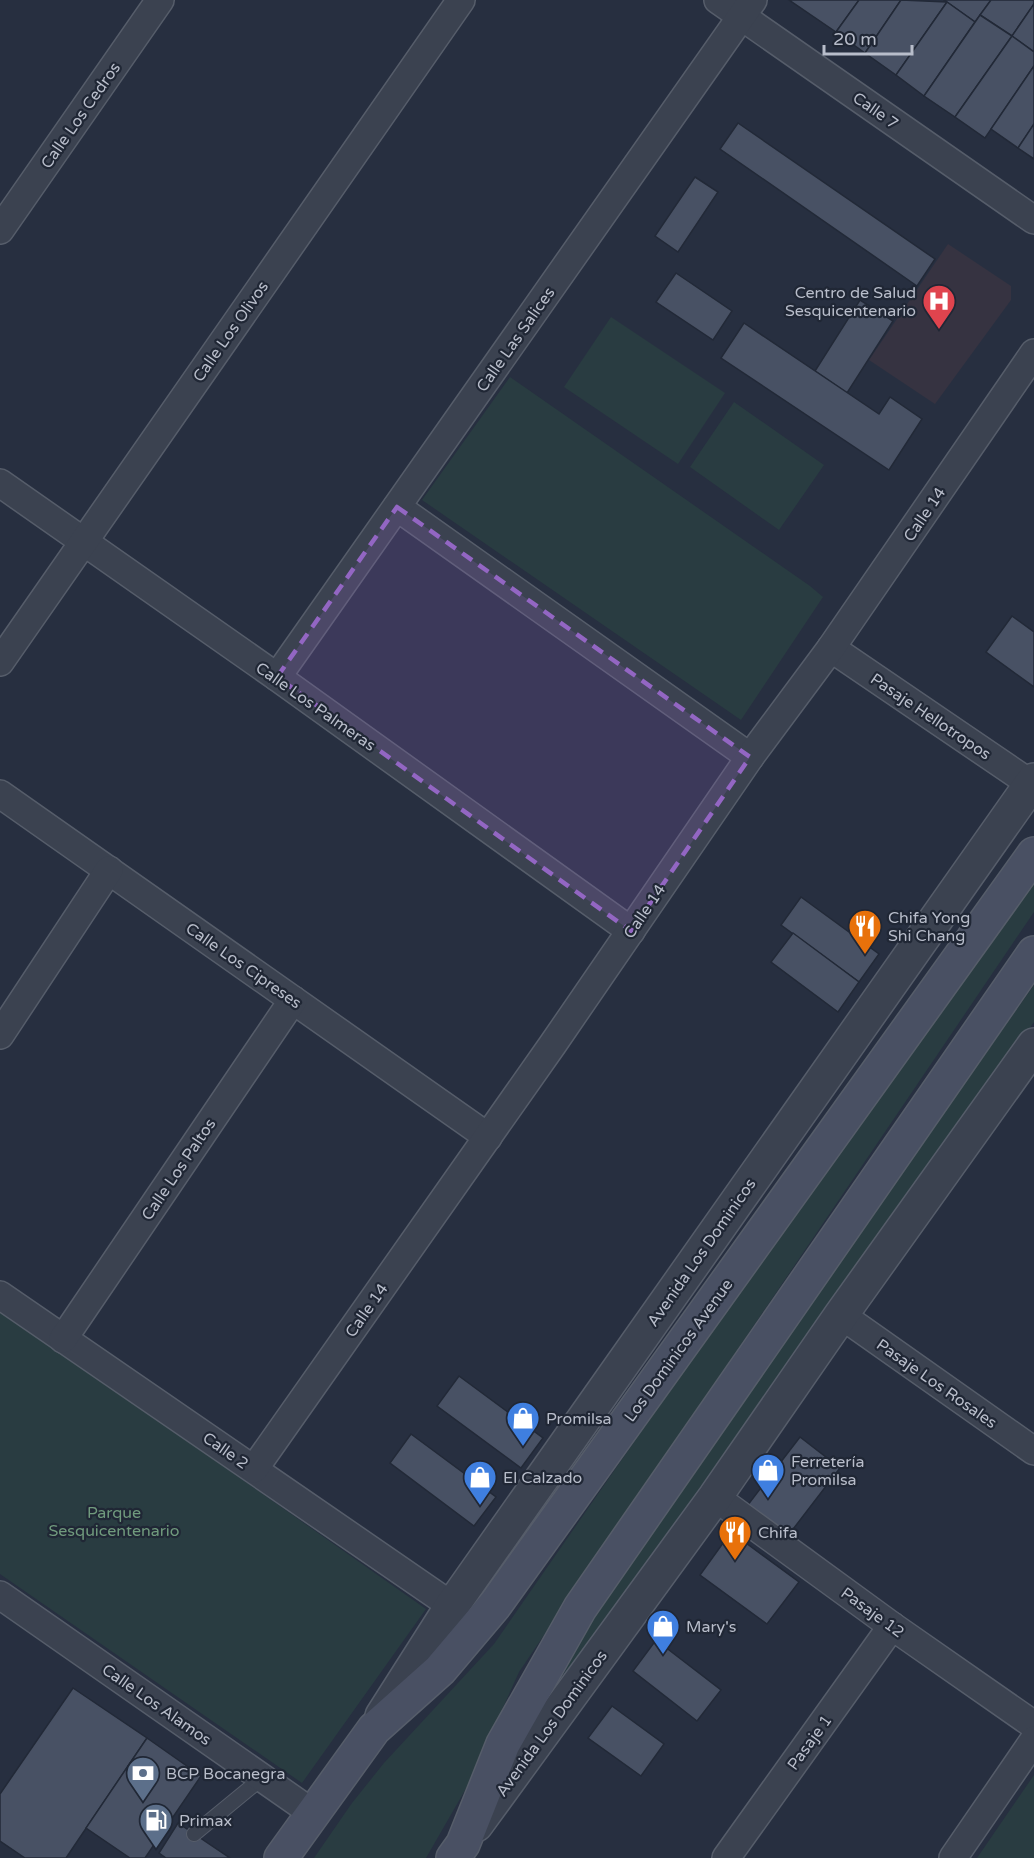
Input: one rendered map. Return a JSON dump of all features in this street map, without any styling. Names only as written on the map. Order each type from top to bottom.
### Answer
[{"type":"main road","name":"Los Dominicos Avenue","points":[[281,1858],[374,1729],[440,1670],[495,1605],[1034,854]]},
{"type":"main road","points":[[458,1851],[502,1744],[580,1608],[1034,952]]},
{"type":"street","name":"Calle Los Olivos","points":[[0,662],[461,0]]},
{"type":"street","name":"Calle 7","points":[[718,0],[747,8],[1034,220]]},
{"type":"street","name":"Calle Los Cedros","points":[[0,230],[8,200],[148,4]]},
{"type":"street","name":"Calle Las Salices","points":[[277,677],[747,8]]},
{"type":"street","name":"Calle 14","points":[[254,1469],[488,1137],[750,757],[831,648],[1034,353]]},
{"type":"street","name":"Calle Los Palmeras","points":[[0,483],[277,677],[631,931]]},
{"type":"street","points":[[397,507],[750,757]]},
{"type":"street","name":"Pasaje Hellotropos","points":[[831,648],[1032,782]]},
{"type":"street","name":"Avenida Los Dominicos","points":[[374,1729],[452,1606],[1032,782]]},
{"type":"street","name":"Calle Los Cipreses","points":[[0,794],[488,1137]]},
{"type":"street","points":[[0,1035],[109,870]]},
{"type":"street","name":"Calle Los Paltos","points":[[63,1339],[293,1000]]},
{"type":"street","name":"Avenida Los Dominicos","points":[[458,1851],[715,1497],[841,1315],[1034,1045]]},
{"type":"street","name":"Calle 2","points":[[0,1295],[452,1606]]},
{"type":"street","name":"Pasaje Los Rosales","points":[[841,1315],[1034,1452]]},
{"type":"street","name":"Pasaje 12","points":[[715,1497],[892,1626],[1034,1725]]},
{"type":"street","name":"Calle Los Alamos","points":[[0,1595],[314,1814]]},
{"type":"street","name":"Pasaje 1","points":[[726,1858],[892,1626]]},
{"type":"street","points":[[953,1858],[1034,1740]]},
{"type":"lane","points":[[194,1834],[262,1778]]},
{"type":"highlighted area","points":[[397,507],[750,757],[631,931],[277,677]]},
{"type":"shaded area","name":"Centro de Salud Sesquicentenario","points":[[948,244],[1011,286],[1011,300],[935,404],[869,360]]},
{"type":"green space","points":[[611,317],[725,393],[678,464],[564,387]]},
{"type":"green space","points":[[510,377],[823,597],[741,720],[422,500]]},
{"type":"green space","points":[[734,402],[824,465],[779,530],[690,467]]},
{"type":"green space","points":[[1034,865],[1034,912],[519,1672],[468,1785],[426,1858],[314,1858],[352,1803],[384,1763],[494,1644]]},
{"type":"green space","points":[[1034,985],[1034,1022],[548,1704],[608,1587]]},
{"type":"green space","name":"Parque Sesquicentenario","points":[[0,1309],[426,1609],[302,1783],[0,1574]]},
{"type":"green space","points":[[1034,1775],[1034,1858],[977,1858]]},
{"type":"building","points":[[789,0],[859,0],[836,32]]},
{"type":"building","points":[[859,0],[901,0],[865,53],[836,32]]},
{"type":"building","points":[[901,0],[947,2],[896,75],[865,53]]},
{"type":"building","points":[[944,0],[991,0],[975,22]]},
{"type":"building","points":[[991,0],[1034,0],[1034,4],[1012,36],[980,15]]},
{"type":"building","points":[[947,2],[975,22],[924,96],[896,75]]},
{"type":"building","points":[[1034,4],[1034,52],[1012,36]]},
{"type":"building","points":[[980,15],[1012,36],[955,117],[924,96]]},
{"type":"building","points":[[1012,36],[1034,52],[1034,66],[985,138],[955,117]]},
{"type":"building","points":[[1034,66],[1034,124],[1018,148],[991,129]]},
{"type":"building","points":[[738,123],[935,259],[917,286],[720,149]]},
{"type":"building","points":[[1034,124],[1034,159],[1018,148]]},
{"type":"building","points":[[695,177],[718,192],[678,252],[655,236]]},
{"type":"building","points":[[676,273],[732,311],[713,340],[656,302]]},
{"type":"building","points":[[860,300],[893,321],[847,393],[815,371]]},
{"type":"building","points":[[744,323],[879,414],[890,397],[922,419],[889,470],[721,358]]},
{"type":"building","points":[[1012,616],[1034,632],[1034,687],[986,652]]},
{"type":"building","points":[[801,897],[879,954],[859,982],[781,925]]},
{"type":"building","points":[[793,933],[859,982],[838,1012],[771,962]]},
{"type":"building","points":[[459,1376],[543,1438],[521,1468],[437,1406]]},
{"type":"building","points":[[411,1434],[496,1497],[474,1526],[390,1463]]},
{"type":"building","points":[[800,1437],[840,1468],[787,1537],[747,1506]]},
{"type":"building","points":[[731,1532],[799,1582],[767,1624],[700,1575]]},
{"type":"building","points":[[656,1640],[721,1690],[697,1721],[633,1671]]},
{"type":"building","points":[[73,1688],[147,1738],[66,1858],[25,1858],[0,1841],[0,1794]]},
{"type":"building","points":[[612,1706],[664,1744],[641,1776],[588,1738]]},
{"type":"building","name":"BCP Bocanegra","points":[[147,1738],[201,1776],[145,1858],[130,1858],[86,1828]]},
{"type":"building","points":[[178,1823],[230,1858],[166,1858],[159,1853]]},
{"type":"place","name":"Centro de Salud Sesquicentenario","points":[[939,330]]},
{"type":"place","name":"Chifa Yong Shi Chang","points":[[865,955]]},
{"type":"place","name":"Promilsa","points":[[523,1447]]},
{"type":"place","name":"Ferretería Promilsa","points":[[768,1499]]},
{"type":"place","name":"El Calzado","points":[[480,1506]]},
{"type":"place","name":"Chifa","points":[[735,1561]]},
{"type":"place","name":"Mary's","points":[[663,1655]]},
{"type":"place","name":"BCP Bocanegra","points":[[143,1802]]},
{"type":"place","name":"Primax","points":[[156,1849]]}]
